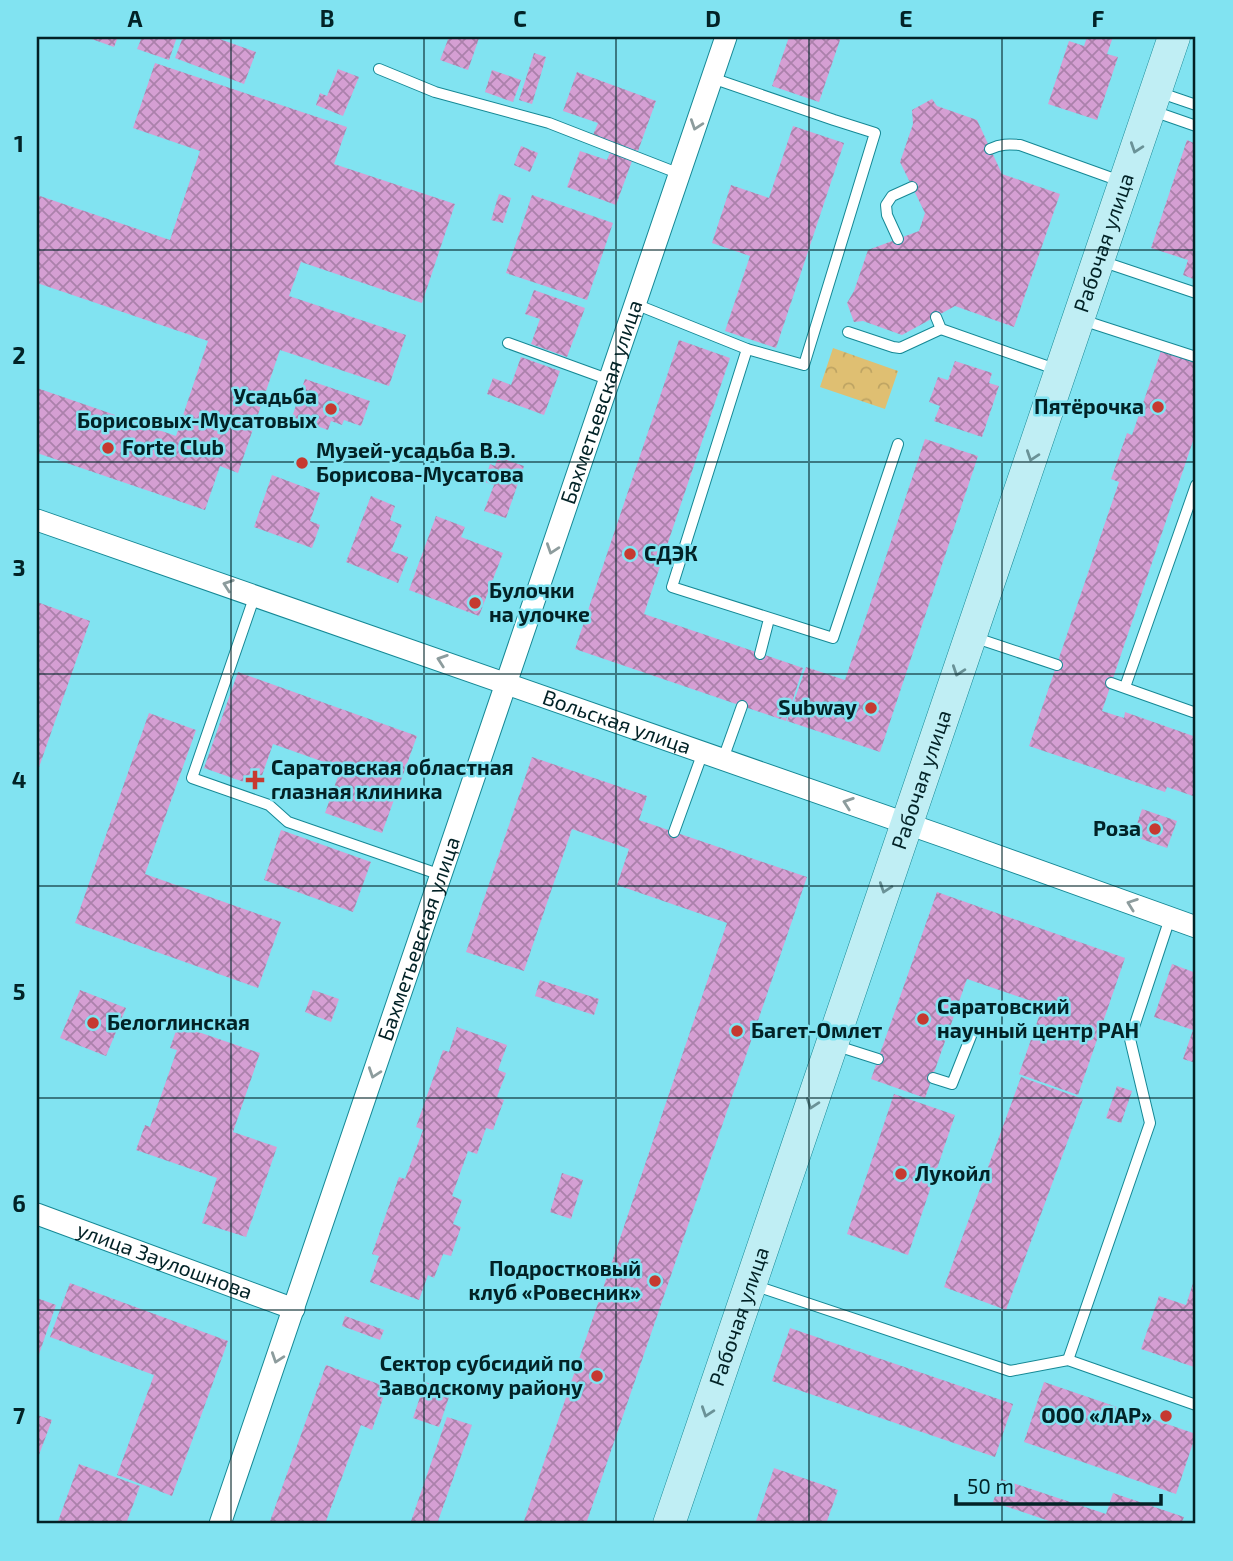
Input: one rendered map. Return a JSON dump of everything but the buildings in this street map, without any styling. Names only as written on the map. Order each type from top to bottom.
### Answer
[{"type":"street","name":"Бахметьевская улица","points":[[220,1524],[726,37]]},
{"type":"street","name":"Рабочая улица","points":[[669,1524],[1174,37]]},
{"type":"street","name":"Вольская улица","points":[[37,520],[907,823],[1196,927]]},
{"type":"street","name":"улица Заулошнова","points":[[37,1214],[294,1309]]},
{"type":"lane","points":[[379,69],[435,92],[549,123],[680,174]]},
{"type":"lane","points":[[635,304],[747,349],[804,365],[875,132],[712,78]]},
{"type":"lane","points":[[1152,100],[1196,105]]},
{"type":"lane","points":[[1152,100],[1196,126]]},
{"type":"lane","points":[[990,149],[998,145],[1020,145],[1125,182]]},
{"type":"lane","points":[[898,239],[887,215],[886,205],[892,196],[912,187]]},
{"type":"lane","points":[[1098,260],[1196,293]]},
{"type":"lane","points":[[936,317],[941,329]]},
{"type":"lane","points":[[1078,318],[1196,357]]},
{"type":"lane","points":[[848,332],[900,348],[941,329],[1060,371]]},
{"type":"lane","points":[[508,343],[610,380]]},
{"type":"lane","points":[[747,349],[672,587],[832,638],[898,444]]},
{"type":"lane","points":[[1125,687],[1196,485]]},
{"type":"lane","points":[[255,595],[192,778],[269,805],[288,822],[442,875]]},
{"type":"lane","points":[[760,654],[769,619]]},
{"type":"lane","points":[[971,636],[1057,665]]},
{"type":"lane","points":[[1111,683],[1192,712]]},
{"type":"lane","points":[[674,832],[742,706]]},
{"type":"lane","points":[[1068,1360],[1150,1123],[1130,1039],[1170,918]]},
{"type":"lane","points":[[933,1077],[952,1084],[973,1031]]},
{"type":"lane","points":[[832,1044],[878,1059]]},
{"type":"lane","points":[[751,1284],[1010,1371],[1068,1360],[1196,1405]]},
{"type":"green space","points":[[833,348],[898,371],[885,409],[820,387]]},
{"type":"place","name":"Пятёрочка","points":[[1158,407]]},
{"type":"place","name":"Усадьба Борисовых-Мусатовых","points":[[331,409]]},
{"type":"place","name":"Forte Club","points":[[108,448]]},
{"type":"place","name":"Музей-усадьба В.Э. Борисова-Мусатова","points":[[302,463]]},
{"type":"place","name":"СДЭК","points":[[630,554]]},
{"type":"place","name":"Булочки на улочке","points":[[475,603]]},
{"type":"place","name":"Subway","points":[[871,708]]},
{"type":"place","name":"Саратовская областная глазная клиника","points":[[255,780]]},
{"type":"place","name":"Роза","points":[[1155,829]]},
{"type":"place","name":"Саратовский научный центр РАН","points":[[923,1019]]},
{"type":"place","name":"Белоглинская","points":[[93,1023]]},
{"type":"place","name":"Багет-Омлет","points":[[737,1031]]},
{"type":"place","name":"Лукойл","points":[[901,1174]]},
{"type":"place","name":"Подростковый клуб «Ровесник»","points":[[655,1281]]},
{"type":"place","name":"Сектор субсидий по Заводскому району","points":[[597,1376]]},
{"type":"place","name":"ООО «ЛАР»","points":[[1166,1416]]}]
